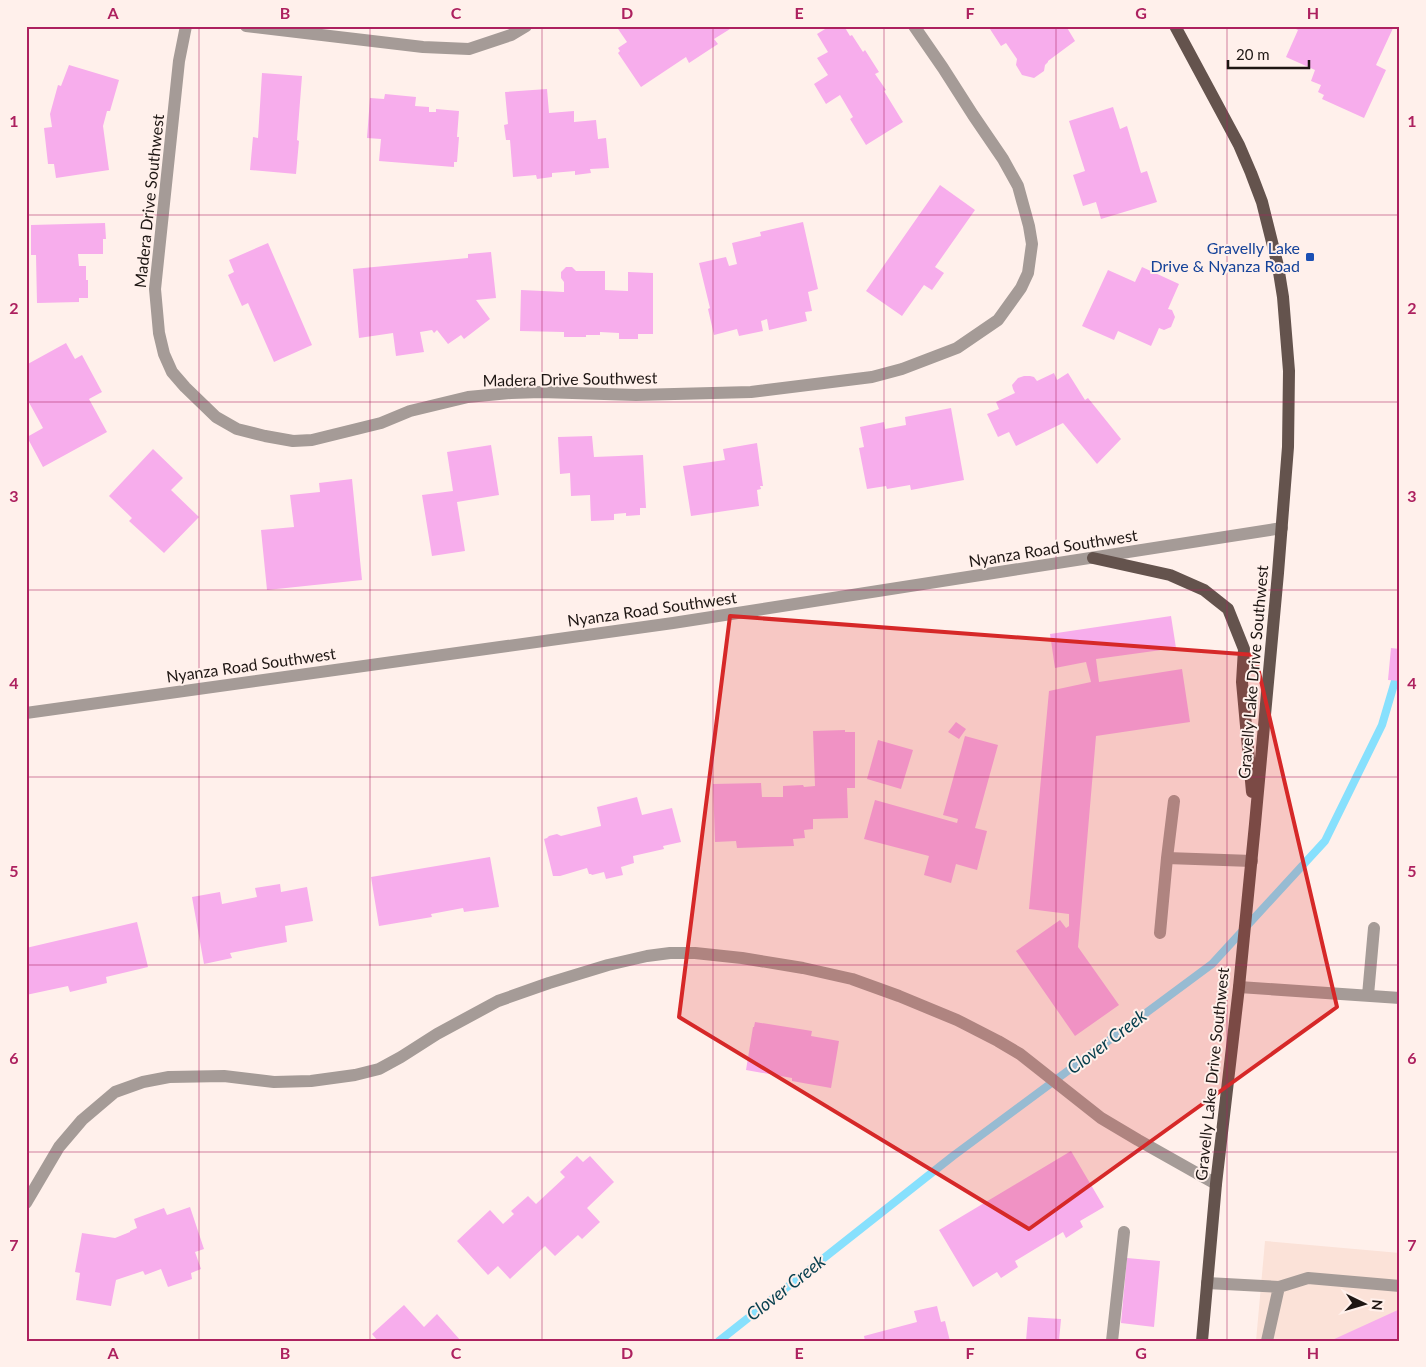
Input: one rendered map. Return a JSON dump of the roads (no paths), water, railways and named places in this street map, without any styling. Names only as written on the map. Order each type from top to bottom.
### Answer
[{"type":"main road","name":"Gravelly Lake Drive Southwest","points":[[1175,26],[1239,146],[1252,173],[1262,202],[1278,266],[1283,297],[1289,371],[1288,447],[1282,528],[1252,861],[1216,1184],[1202,1341]]},
{"type":"main road","points":[[1093,558],[1170,575],[1204,590],[1228,609],[1244,649],[1242,682],[1255,824]]},
{"type":"street","name":"Madera Drive Southwest","points":[[186,26],[179,61],[155,289],[159,333],[164,354],[172,372],[216,416],[237,428],[293,441],[312,440],[381,423],[410,412],[468,397],[541,392],[636,395],[751,392],[872,377],[902,370],[957,348],[998,320],[1022,288],[1028,273],[1032,244],[1018,186],[944,68],[914,26]]},
{"type":"street","points":[[246,26],[424,47],[469,49],[511,35],[526,26]]},
{"type":"street","name":"Nyanza Road Southwest","points":[[26,713],[673,623],[1282,528]]},
{"type":"street","points":[[1160,932],[1174,801]]},
{"type":"street","points":[[1167,858],[1252,861]]},
{"type":"street","points":[[1368,996],[1374,928]]},
{"type":"street","points":[[26,1203],[60,1147],[82,1120],[115,1092],[144,1082],[169,1077],[224,1076],[274,1082],[311,1081],[355,1075],[379,1069],[437,1034],[498,1001],[600,968],[647,956],[670,953],[695,953],[742,958],[803,968],[852,980],[899,996],[957,1020],[1020,1054],[1101,1118],[1216,1184]]},
{"type":"street","points":[[1239,987],[1400,998]]},
{"type":"street","points":[[1112,1341],[1124,1232]]},
{"type":"street","points":[[1207,1284],[1279,1287],[1308,1278],[1400,1286]]},
{"type":"street","points":[[1267,1341],[1279,1287]]},
{"type":"waterway","name":"Clover Creek","points":[[719,1341],[953,1156],[1212,964],[1325,841],[1382,725],[1398,671]]},
{"type":"place","name":"Gravelly Lake Drive & Nyanza Road","points":[[1310,257]]}]
